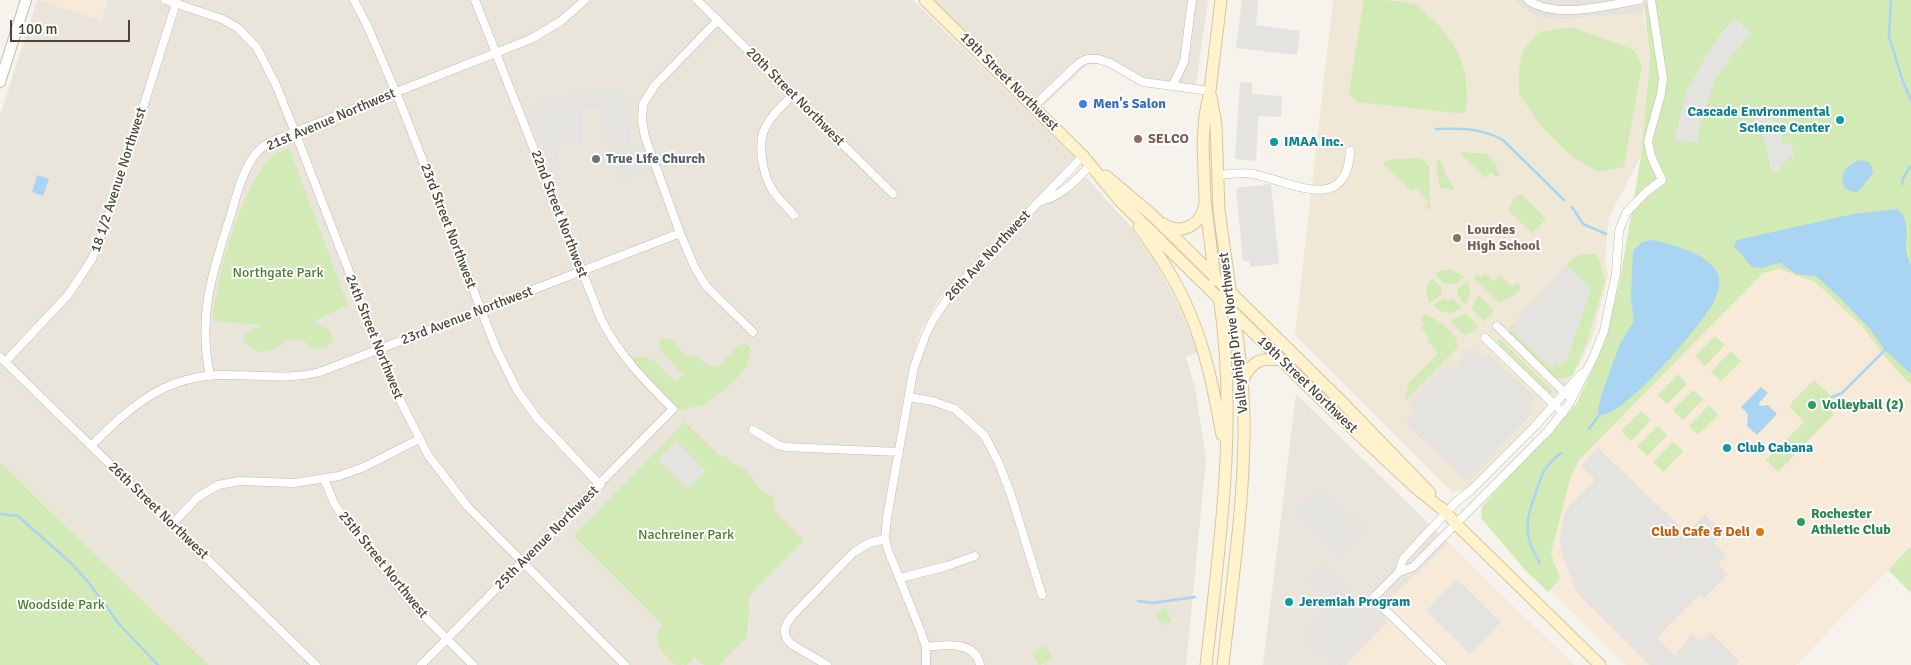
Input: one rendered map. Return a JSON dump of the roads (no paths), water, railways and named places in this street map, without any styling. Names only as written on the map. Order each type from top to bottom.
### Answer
[{"type":"main road","name":"19th Street Northwest","points":[[925,0],[1034,106],[1087,160],[1120,201],[1235,315],[1416,488],[1447,513]]},
{"type":"main road","name":"Valleyhigh Drive Northwest","points":[[1206,665],[1227,457],[1227,385],[1219,298],[1214,277],[1205,200],[1203,143],[1205,115],[1210,91],[1221,0]]},
{"type":"main road","name":"Valleyhigh Drive Northwest","points":[[1210,91],[1216,125],[1219,211],[1230,293],[1235,315],[1242,381],[1244,437],[1242,482],[1222,665]]},
{"type":"main road","name":"19th Street Northwest","points":[[1087,160],[1152,215],[1363,422],[1420,481],[1456,524],[1600,665]]},
{"type":"main road","points":[[1152,215],[1172,228],[1187,228],[1199,218],[1205,206],[1205,200]]},
{"type":"main road","points":[[1120,201],[1160,257],[1188,309],[1199,337],[1211,379],[1227,457]]},
{"type":"main road","points":[[1242,381],[1255,363],[1264,359],[1281,360]]},
{"type":"street","points":[[0,82],[26,0]]},
{"type":"street","name":"24th Street Northwest","points":[[165,0],[222,18],[238,28],[264,60],[295,132],[378,350],[397,396],[419,439],[452,488],[523,563],[625,665]]},
{"type":"street","name":"23rd Street Northwest","points":[[354,0],[396,92],[496,348],[510,378],[528,406],[554,438],[600,485]]},
{"type":"street","name":"22nd Street Northwest","points":[[475,0],[581,272],[611,338],[639,375],[673,409]]},
{"type":"street","name":"21st Avenue Northwest","points":[[210,375],[205,346],[206,299],[212,271],[236,197],[257,152],[270,142],[531,39],[554,27],[585,0]]},
{"type":"street","name":"20th Street Northwest","points":[[697,0],[893,194]]},
{"type":"street","points":[[1173,85],[1184,62],[1192,0]]},
{"type":"street","points":[[1528,0],[1544,8],[1560,10],[1639,0]]},
{"type":"street","points":[[1442,665],[1373,598],[1399,572],[1412,567],[1548,431],[1571,400],[1594,356],[1604,331],[1608,313],[1616,273],[1619,232],[1626,214],[1646,192],[1662,180],[1651,156],[1648,141],[1658,107],[1663,78],[1651,0]]},
{"type":"street","name":"18 1/2 Avenue Northwest","points":[[3,359],[68,295],[92,259],[108,218],[176,2]]},
{"type":"street","points":[[718,20],[663,75],[648,95],[643,104],[643,131],[680,233],[700,278],[753,332]]},
{"type":"street","points":[[1034,106],[1080,63],[1087,59],[1098,59],[1110,63],[1143,82],[1210,91]]},
{"type":"street","points":[[793,95],[774,114],[766,126],[762,149],[770,186],[794,214]]},
{"type":"street","points":[[1218,175],[1252,174],[1286,185],[1324,189],[1338,184],[1344,178],[1348,171],[1350,151]]},
{"type":"street","name":"26th Ave Northwest","points":[[885,539],[898,452],[909,397],[920,350],[926,334],[941,306],[951,293],[1040,202],[1053,198],[1067,189],[1087,160]]},
{"type":"street","name":"23rd Avenue Northwest","points":[[92,446],[116,421],[142,400],[174,384],[210,375],[300,377],[320,372],[680,233]]},
{"type":"street","points":[[1496,326],[1571,400]]},
{"type":"street","points":[[1485,338],[1563,413]]},
{"type":"street","points":[[1399,572],[1403,559],[1457,501],[1471,490],[1524,437],[1565,393],[1594,356]]},
{"type":"street","name":"26th Street Northwest","points":[[3,359],[316,665]]},
{"type":"street","points":[[909,397],[932,400],[955,409],[984,435],[998,461],[1011,495],[1042,595]]},
{"type":"street","name":"25th Avenue Northwest","points":[[421,665],[673,409]]},
{"type":"street","points":[[753,430],[774,443],[785,447],[898,452]]},
{"type":"street","points":[[172,524],[198,497],[218,485],[240,481],[294,483],[324,479],[364,467],[419,439]]},
{"type":"street","name":"25th Street Northwest","points":[[324,479],[334,503],[399,589],[473,665]]},
{"type":"street","points":[[827,665],[786,640],[785,626],[792,616],[853,553],[869,543],[885,539],[926,647],[926,665]]},
{"type":"street","points":[[900,578],[947,566],[975,556]]},
{"type":"street","points":[[926,647],[943,645],[966,647],[977,657],[980,665]]},
{"type":"water","points":[[1861,160],[1868,162],[1872,167],[1873,173],[1857,193],[1845,189],[1843,174],[1848,167]]},
{"type":"water","points":[[37,175],[49,179],[43,196],[32,192]]},
{"type":"water","points":[[1897,209],[1906,222],[1906,252],[1911,265],[1911,374],[1885,350],[1870,329],[1816,276],[1796,274],[1780,263],[1764,268],[1752,267],[1734,246],[1737,240],[1853,214]]},
{"type":"water","points":[[1652,240],[1691,252],[1710,263],[1716,270],[1719,278],[1718,291],[1713,303],[1701,321],[1658,372],[1624,403],[1610,412],[1599,415],[1598,409],[1602,393],[1620,344],[1634,321],[1631,298],[1633,250],[1643,242]]},
{"type":"water","points":[[1761,387],[1768,393],[1758,404],[1761,406],[1768,405],[1777,414],[1757,435],[1747,426],[1748,414],[1741,407]]},
{"type":"waterway","points":[[1891,0],[1889,36],[1903,82],[1911,100]]},
{"type":"waterway","points":[[1436,129],[1471,130],[1487,133],[1503,140],[1564,200]]},
{"type":"waterway","points":[[1902,184],[1903,178],[1911,166]]},
{"type":"waterway","points":[[1572,207],[1583,224],[1606,234]]},
{"type":"waterway","points":[[1832,397],[1842,393],[1885,350]]},
{"type":"waterway","points":[[1589,429],[1599,415]]},
{"type":"waterway","points":[[1540,563],[1534,554],[1528,536],[1528,520],[1532,502],[1544,470],[1561,453]]},
{"type":"waterway","points":[[0,514],[18,516],[72,564],[89,583],[120,625],[158,665]]},
{"type":"waterway","points":[[1138,601],[1153,603],[1195,597]]},
{"type":"place","name":"Men's Salon","points":[[1083,104]]},
{"type":"place","name":"Cascade Environmental Science Center","points":[[1840,120]]},
{"type":"place","name":"SELCO","points":[[1138,139]]},
{"type":"place","name":"IMAA Inc.","points":[[1274,142]]},
{"type":"place","name":"True Life Church","points":[[596,159]]},
{"type":"place","name":"Lourdes High School","points":[[1457,238]]},
{"type":"place","name":"Volleyball (2)","points":[[1812,405]]},
{"type":"place","name":"Club Cabana","points":[[1727,448]]},
{"type":"place","name":"Rochester Athletic Club","points":[[1801,522]]},
{"type":"place","name":"Club Cafe & Deli","points":[[1760,532]]},
{"type":"place","name":"Jeremiah Program","points":[[1289,602]]},
{"type":"park label","name":"Northgate Park","points":[[278,273]]},
{"type":"park label","name":"Nachreiner Park","points":[[686,535]]},
{"type":"park label","name":"Woodside Park","points":[[61,605]]}]
